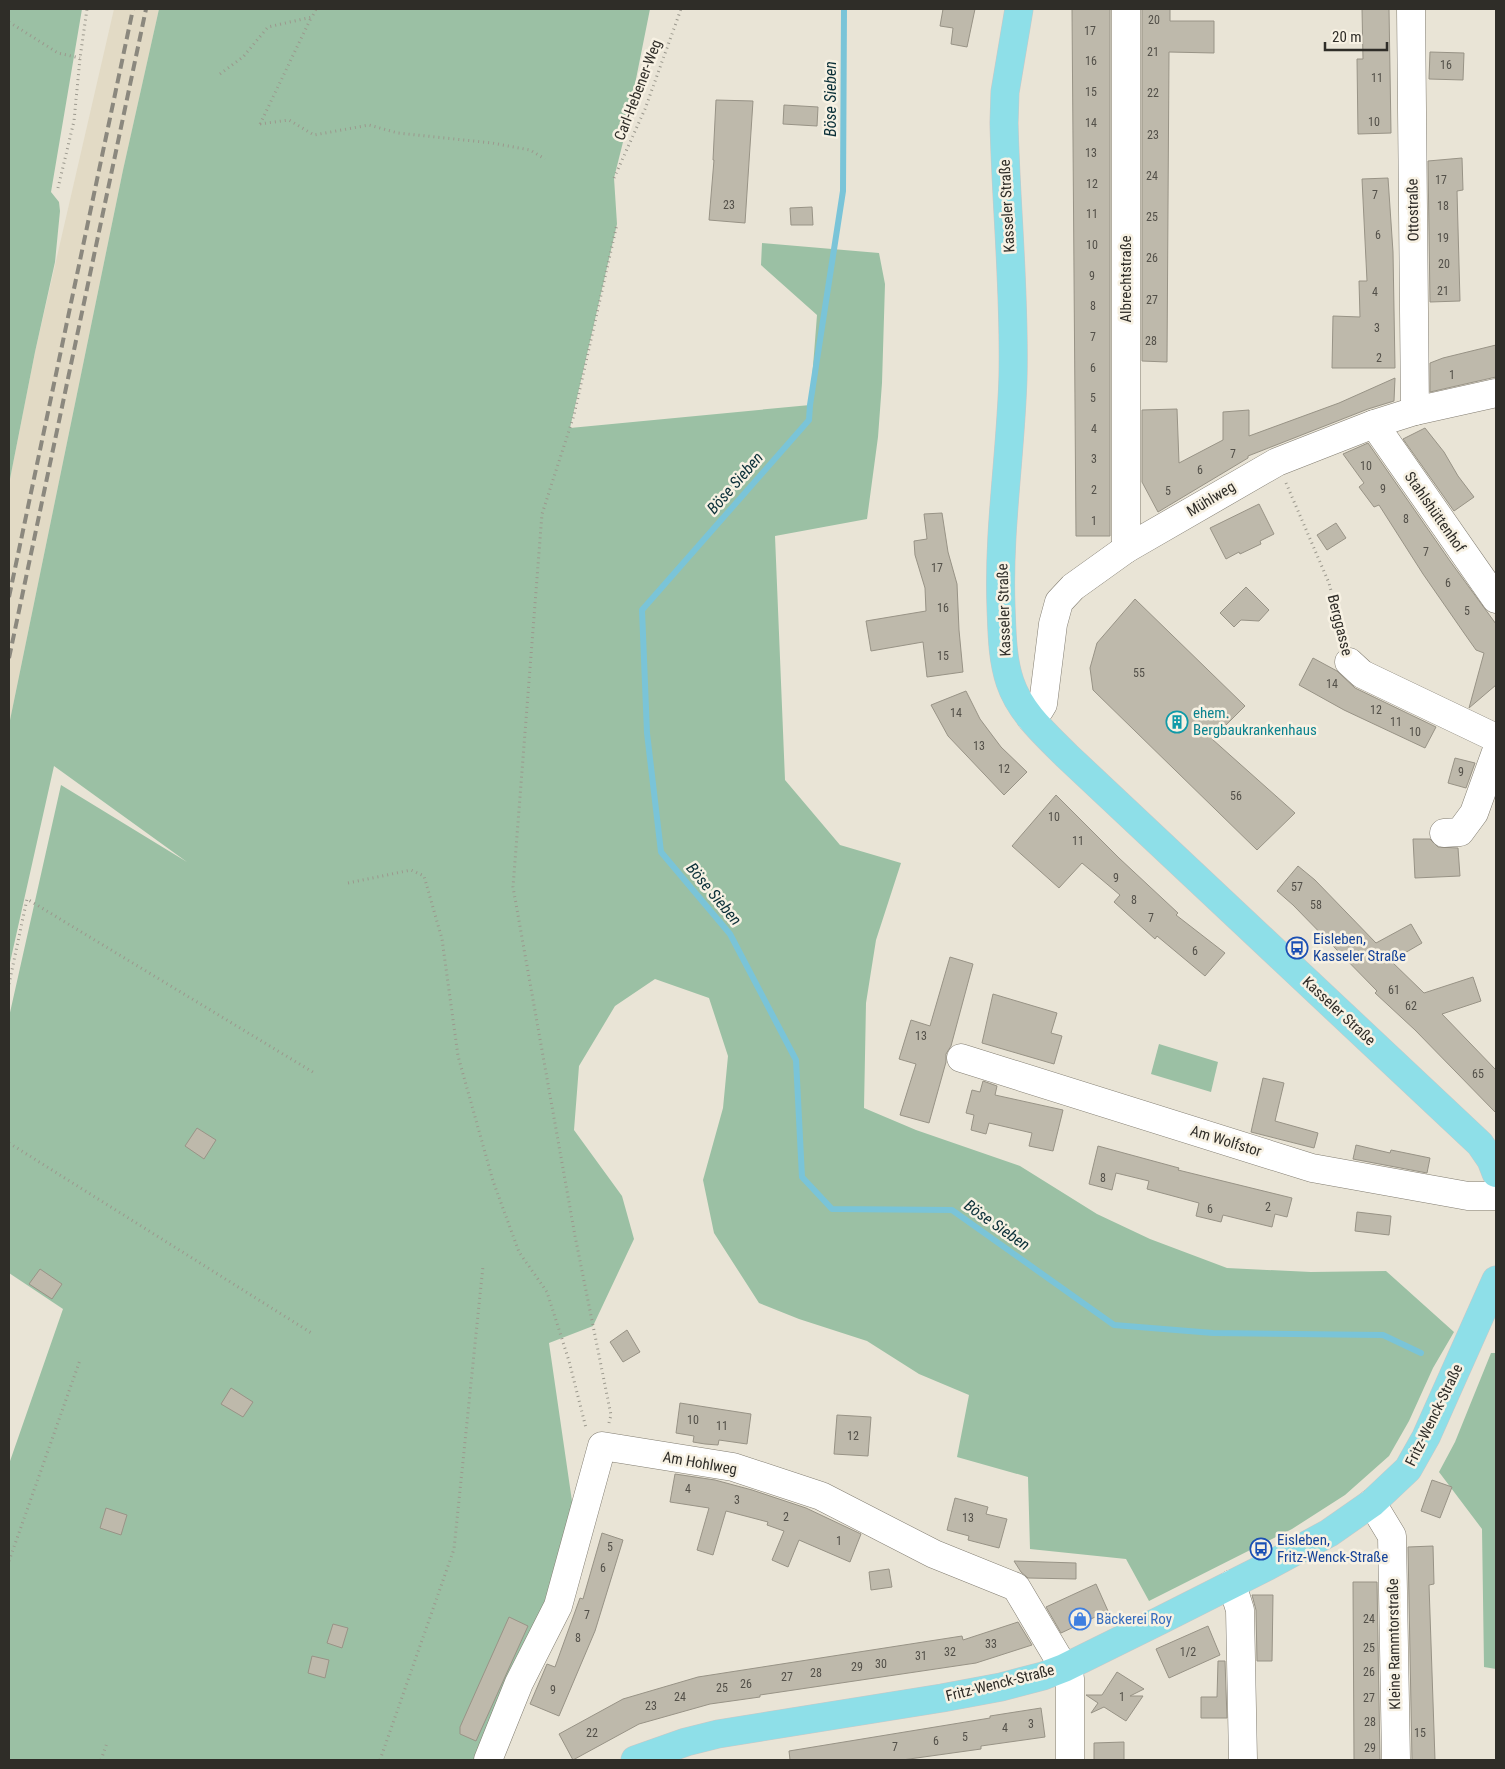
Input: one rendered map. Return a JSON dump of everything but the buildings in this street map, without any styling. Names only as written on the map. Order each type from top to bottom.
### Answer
[{"type":"main road","name":"Kasseler Straße","points":[[1019,9],[1006,83],[1004,123],[1013,351],[1000,591],[1007,668],[1015,694],[1031,718],[1073,763],[1480,1144],[1495,1166]]},
{"type":"main road","name":"Fritz-Wenck-Straße","points":[[635,1760],[686,1742],[718,1734],[975,1692],[1031,1679],[1064,1668],[1329,1533],[1372,1503],[1408,1469],[1426,1437],[1496,1280]]},
{"type":"street","name":"Albrechtstraße","points":[[1126,9],[1126,549]]},
{"type":"street","name":"Ottostraße","points":[[1411,9],[1415,411]]},
{"type":"street","name":"Mühlweg","points":[[1031,718],[1043,704],[1053,624],[1059,602],[1074,587],[1126,549],[1277,462],[1374,424],[1415,411],[1496,393]]},
{"type":"street","name":"Stahlshüttenhof","points":[[1374,424],[1496,600]]},
{"type":"street","name":"Berggasse","points":[[1349,662],[1362,674],[1496,738]]},
{"type":"street","points":[[1444,832],[1460,832],[1474,813],[1496,752]]},
{"type":"street","name":"Am Wolfstor","points":[[961,1058],[1312,1168],[1468,1196],[1496,1196]]},
{"type":"street","name":"Am Hohlweg","points":[[602,1446],[733,1467],[821,1496],[934,1554],[1016,1587],[1070,1678],[1070,1760]]},
{"type":"street","points":[[488,1760],[520,1683],[558,1606],[602,1446]]},
{"type":"street","name":"Kleine Rammtorstraße","points":[[1372,1503],[1392,1536],[1396,1760]]},
{"type":"street","points":[[1232,1584],[1240,1610],[1244,1760]]},
{"type":"path","points":[[58,188],[74,120],[87,9]]},
{"type":"path","points":[[316,9],[260,124],[289,120],[314,135],[369,125],[398,132],[492,142],[530,150],[545,159]]},
{"type":"path","name":"Carl-Hebener-Weg","points":[[614,178],[645,110],[681,9]]},
{"type":"path","points":[[220,74],[243,57],[268,27],[312,17]]},
{"type":"path","points":[[9,22],[58,53],[80,58]]},
{"type":"path","points":[[348,883],[411,870],[424,876],[442,940],[458,1056],[494,1181],[519,1252],[547,1292],[569,1361],[587,1432],[602,1446],[611,1415],[575,1236],[513,887],[542,514],[574,415],[617,224]]},
{"type":"path","name":"Berggasse","points":[[1277,462],[1329,583],[1349,662]]},
{"type":"path","points":[[9,984],[27,899],[316,1074]]},
{"type":"path","points":[[9,1143],[314,1334]]},
{"type":"path","points":[[380,1760],[454,1549],[483,1266]]},
{"type":"path","points":[[9,1561],[80,1360]]},
{"type":"path","points":[[101,1760],[107,1743]]},
{"type":"shaded area","points":[[114,9],[159,9],[123,170],[9,725],[9,484],[35,352]]},
{"type":"green space","points":[[9,9],[82,9],[51,192],[59,202],[60,211],[55,262],[9,484]]},
{"type":"green space","points":[[159,9],[650,9],[625,134],[614,178],[617,224],[570,428],[810,405],[817,315],[761,265],[762,243],[879,253],[885,284],[882,383],[878,437],[867,519],[775,536],[785,780],[840,845],[901,863],[876,940],[866,1003],[864,1108],[916,1130],[1020,1166],[1097,1214],[1150,1239],[1227,1268],[1311,1272],[1386,1271],[1454,1332],[1433,1368],[1409,1421],[1389,1456],[1345,1495],[1292,1529],[1149,1601],[1126,1559],[1030,1549],[1028,1477],[957,1457],[969,1395],[919,1374],[867,1341],[799,1319],[759,1303],[714,1233],[703,1180],[723,1108],[728,1056],[709,998],[655,979],[615,1006],[579,1066],[574,1130],[622,1196],[634,1239],[593,1326],[549,1343],[573,1508],[547,1608],[476,1760],[9,1760],[9,1464],[63,1309],[9,1273],[9,1017],[61,785],[187,862],[54,766],[9,967],[9,725],[123,170]]},
{"type":"green space","points":[[1159,1044],[1218,1062],[1211,1092],[1151,1074]]},
{"type":"green space","points":[[1491,1353],[1496,1353],[1496,1669],[1484,1667],[1482,1529],[1439,1472],[1455,1442]]},
{"type":"waterway","name":"Böse Sieben","points":[[844,9],[843,191],[809,420],[642,610],[647,733],[661,852],[730,934],[796,1060],[802,1177],[832,1209],[952,1210],[1114,1325],[1213,1333],[1383,1335],[1421,1353]]},
{"type":"railway","points":[[9,597],[133,9]]},
{"type":"railway","points":[[9,658],[146,9]]},
{"type":"place","name":"ehem. Bergbaukrankenhaus","points":[[1177,722]]},
{"type":"place","name":"Eisleben, Kasseler Straße","points":[[1297,948]]},
{"type":"place","name":"Eisleben, Fritz-Wenck-Straße","points":[[1261,1549]]},
{"type":"place","name":"Bäckerei Roy","points":[[1080,1619]]}]
